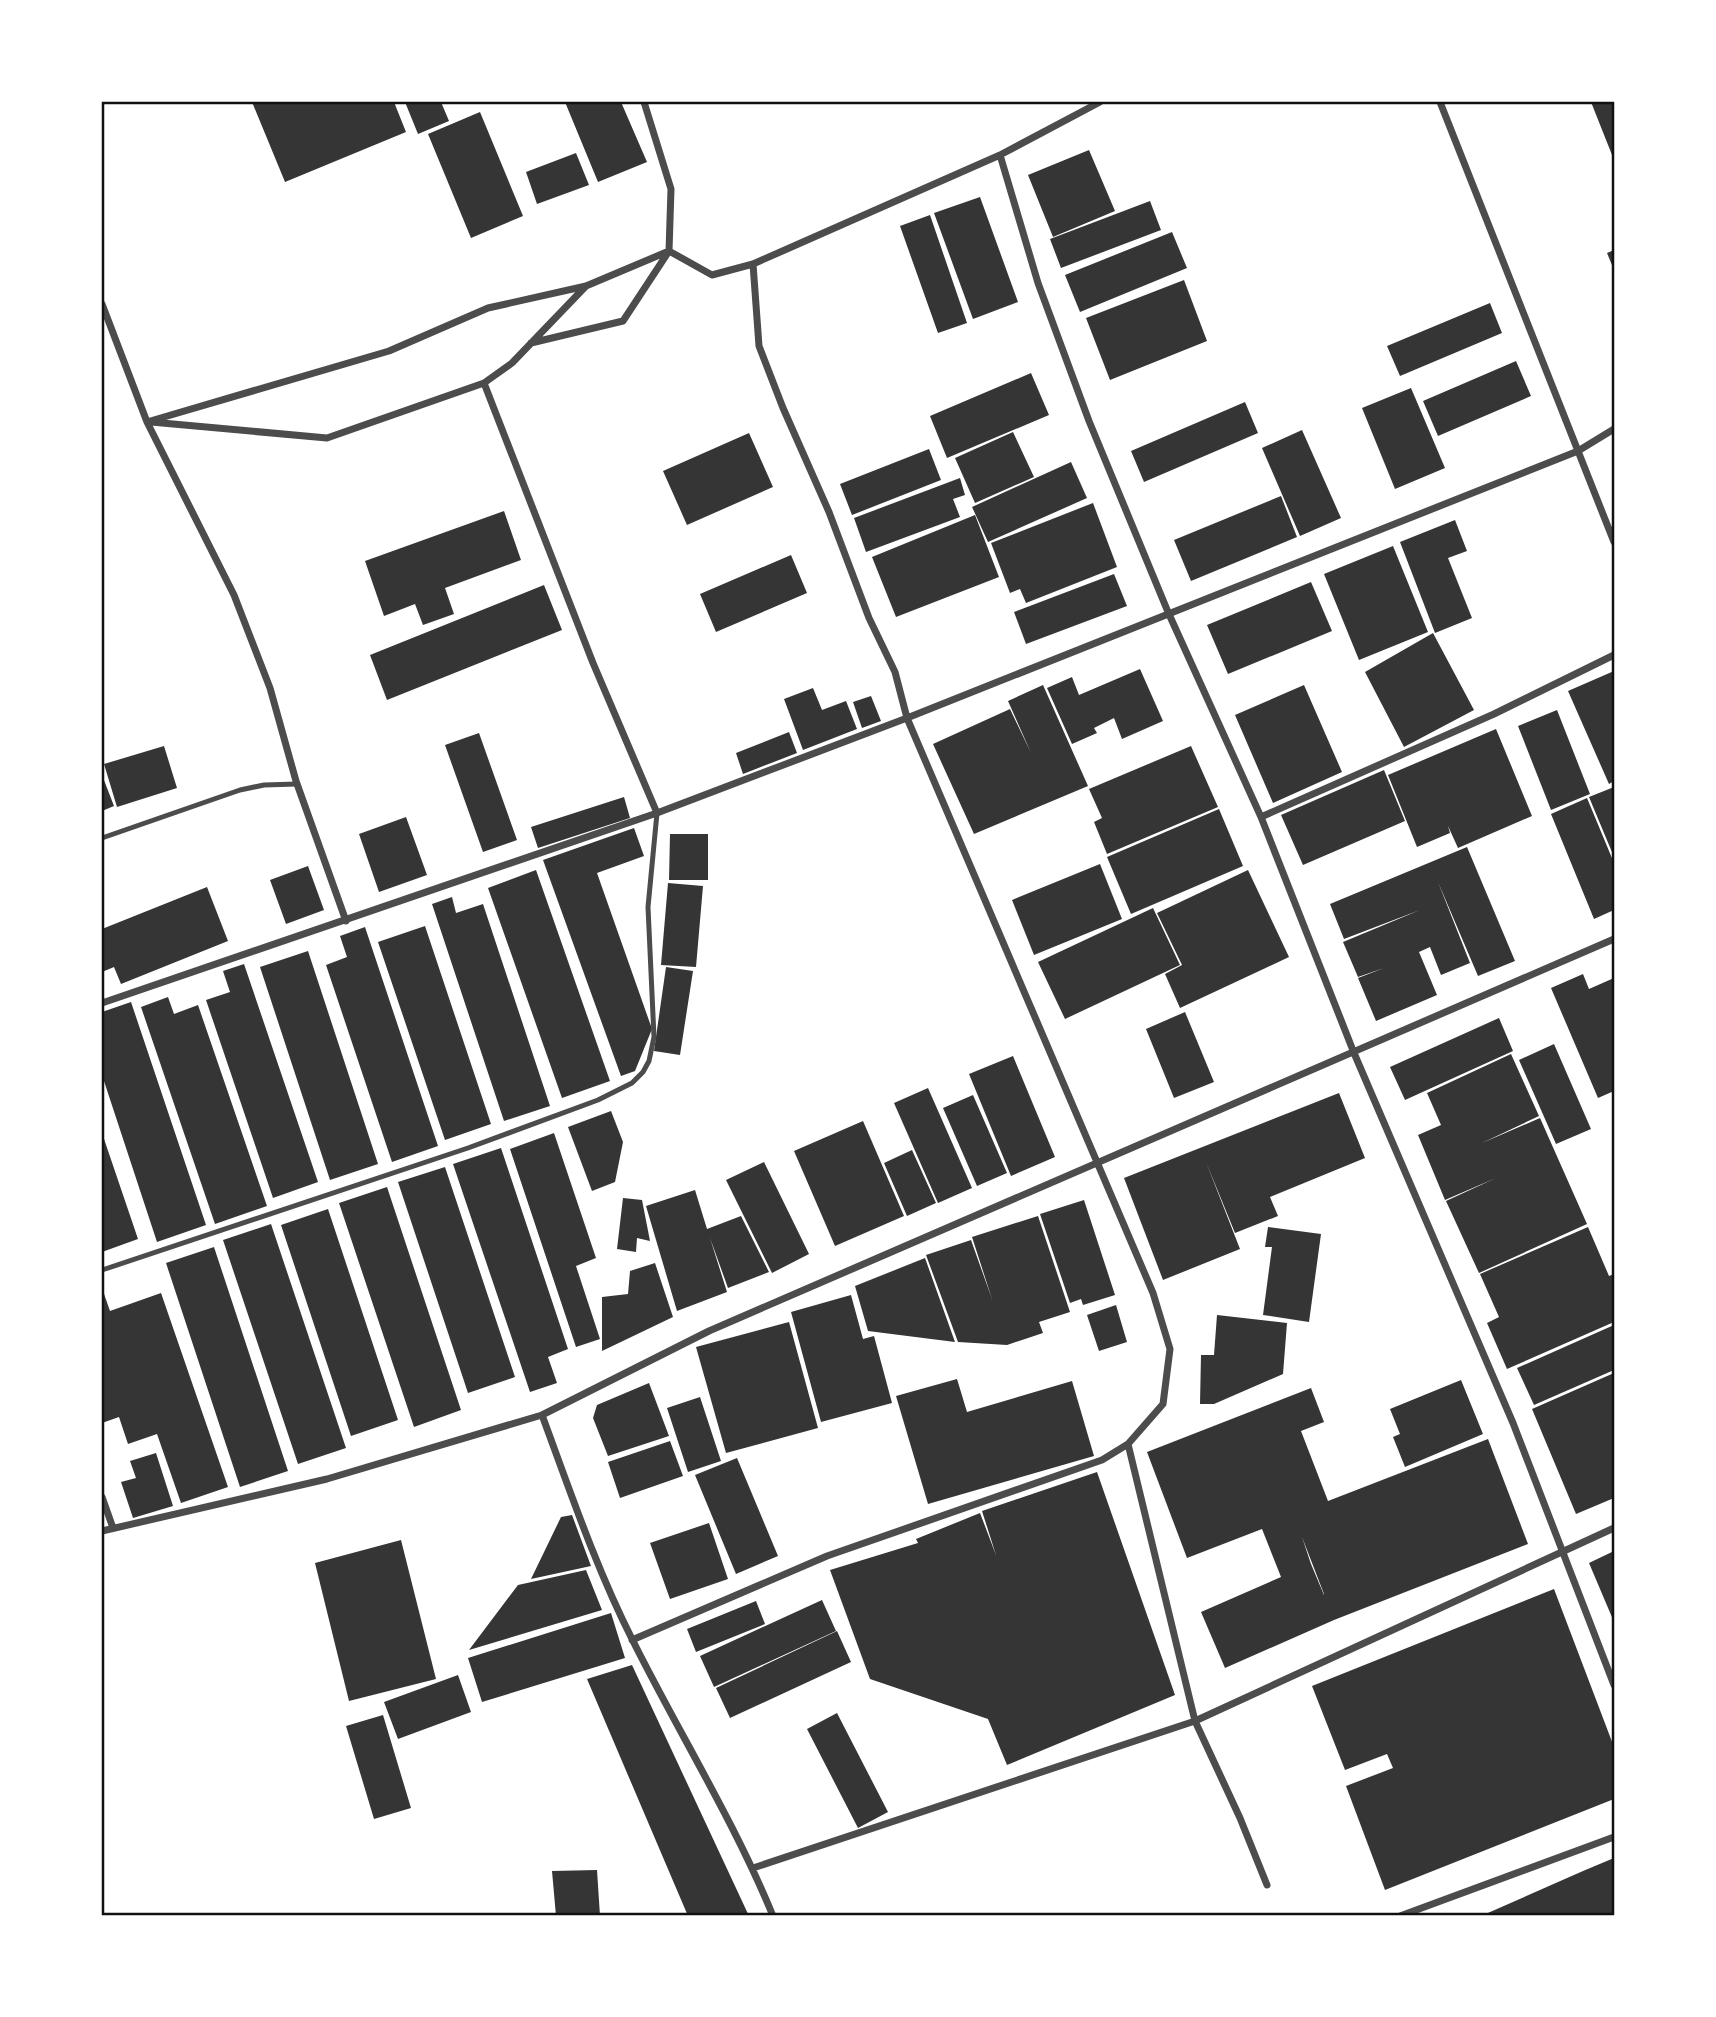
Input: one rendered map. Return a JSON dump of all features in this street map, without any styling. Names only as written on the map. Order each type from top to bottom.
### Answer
[{"type":"street","points":[[531,343],[623,321],[669,251],[671,189],[644,102]]},
{"type":"street","points":[[669,251],[712,275],[753,264],[1000,155],[1100,102]]},
{"type":"street","points":[[1440,102],[1615,542]]},
{"type":"street","points":[[1000,155],[1038,283],[1089,421],[1168,612],[1261,817],[1354,1053],[1513,1423],[1615,1685]]},
{"type":"street","points":[[147,422],[389,351],[488,308],[586,286],[669,251]]},
{"type":"street","points":[[632,1640],[827,1556],[1101,1460],[1128,1444],[1163,1404],[1170,1349],[1153,1293],[907,718],[895,672],[869,618],[829,512],[783,408],[760,346],[753,264]]},
{"type":"street","points":[[147,422],[327,438],[484,383],[512,363],[586,286]]},
{"type":"street","points":[[102,303],[147,422],[234,595],[270,688],[297,784],[346,921]]},
{"type":"street","points":[[484,383],[593,663],[657,813]]},
{"type":"street","points":[[102,1003],[657,813],[907,718],[1578,450],[1615,429]]},
{"type":"street","points":[[1261,817],[1494,714],[1615,655]]},
{"type":"street","points":[[102,1531],[237,1497],[327,1479],[542,1415],[709,1331],[1615,939]]},
{"type":"street","points":[[542,1415],[592,1554],[632,1640],[753,1868],[773,1916]]},
{"type":"street","points":[[1128,1444],[1195,1721],[1240,1818],[1267,1885]]},
{"type":"street","points":[[102,1497],[113,1528]]},
{"type":"street","points":[[753,1868],[1195,1721],[1615,1528]]},
{"type":"street","points":[[1400,1916],[1615,1837]]},
{"type":"lane","points":[[102,838],[240,789],[297,784]]},
{"type":"lane","points":[[102,1270],[467,1147],[598,1100],[632,1083],[649,1061],[654,1037],[648,907],[657,813]]},
{"type":"building","points":[[252,102],[394,102],[406,132],[285,182]]},
{"type":"building","points":[[405,102],[441,102],[449,121],[418,134]]},
{"type":"building","points":[[565,102],[621,102],[647,162],[598,182]]},
{"type":"building","points":[[1591,102],[1614,102],[1614,160]]},
{"type":"building","points":[[480,112],[523,216],[471,238],[428,134]]},
{"type":"building","points":[[1089,150],[1115,211],[1053,237],[1028,175]]},
{"type":"building","points":[[576,153],[589,185],[537,204],[526,172]]},
{"type":"building","points":[[980,197],[1018,302],[973,319],[934,213]]},
{"type":"building","points":[[1150,201],[1161,230],[1061,268],[1050,239]]},
{"type":"building","points":[[930,215],[967,323],[938,333],[900,226]]},
{"type":"building","points":[[1172,232],[1187,268],[1080,312],[1065,275]]},
{"type":"building","points":[[1614,250],[1614,270],[1607,253]]},
{"type":"building","points":[[1184,280],[1207,341],[1110,380],[1086,318]]},
{"type":"building","points":[[1490,303],[1502,333],[1400,376],[1387,346]]},
{"type":"building","points":[[1516,361],[1531,396],[1438,436],[1423,401]]},
{"type":"building","points":[[1031,373],[1049,415],[947,458],[930,416]]},
{"type":"building","points":[[1411,388],[1445,468],[1395,489],[1362,408]]},
{"type":"building","points":[[1245,402],[1258,433],[1144,482],[1131,451]]},
{"type":"building","points":[[1302,430],[1341,518],[1300,536],[1262,448]]},
{"type":"building","points":[[1013,432],[1034,477],[975,503],[955,458]]},
{"type":"building","points":[[749,433],[773,487],[687,525],[663,471]]},
{"type":"building","points":[[929,449],[941,480],[852,515],[840,484]]},
{"type":"building","points":[[1071,462],[1087,498],[988,542],[972,507]]},
{"type":"building","points":[[960,478],[965,495],[953,499],[960,517],[866,552],[854,518]]},
{"type":"building","points":[[1281,496],[1297,537],[1191,581],[1174,540]]},
{"type":"building","points":[[1093,503],[1117,567],[1026,603],[1020,589],[1010,593],[991,543]]},
{"type":"building","points":[[504,511],[521,560],[445,588],[454,614],[423,625],[415,604],[384,616],[365,561]]},
{"type":"building","points":[[975,515],[999,577],[896,617],[872,557]]},
{"type":"building","points":[[1455,520],[1467,551],[1448,558],[1472,618],[1435,633],[1400,542]]},
{"type":"building","points":[[1393,546],[1428,632],[1359,660],[1324,574]]},
{"type":"building","points":[[791,555],[807,593],[716,632],[700,594]]},
{"type":"building","points":[[1114,574],[1127,606],[1026,644],[1014,612]]},
{"type":"building","points":[[1311,582],[1332,631],[1228,674],[1207,625]]},
{"type":"building","points":[[544,585],[562,630],[387,700],[370,655]]},
{"type":"building","points":[[1433,633],[1474,710],[1404,747],[1365,672]]},
{"type":"building","points":[[1140,669],[1163,721],[1122,739],[1114,718],[1094,728],[1097,733],[1072,744],[1047,688],[1072,677],[1079,695]]},
{"type":"building","points":[[1614,671],[1614,781],[1609,784],[1568,691]]},
{"type":"building","points":[[1043,685],[1088,786],[974,834],[933,744],[1010,709],[1031,753],[1008,701]]},
{"type":"building","points":[[1304,685],[1342,772],[1273,803],[1235,715]]},
{"type":"building","points":[[813,688],[822,710],[846,701],[857,729],[803,750],[784,699]]},
{"type":"building","points":[[871,696],[881,721],[862,728],[853,702]]},
{"type":"building","points":[[1557,710],[1590,794],[1551,810],[1518,726]]},
{"type":"building","points":[[1496,729],[1532,816],[1458,848],[1448,826],[1450,833],[1417,847],[1388,775]]},
{"type":"building","points":[[789,732],[797,753],[743,774],[736,753]]},
{"type":"building","points":[[479,733],[517,840],[483,852],[445,745]]},
{"type":"building","points":[[164,746],[177,788],[117,807],[104,764]]},
{"type":"building","points":[[1191,746],[1218,807],[1107,854],[1094,822],[1102,818],[1089,789]]},
{"type":"building","points":[[1384,770],[1405,821],[1303,865],[1281,815]]},
{"type":"building","points":[[102,775],[114,806],[102,811]]},
{"type":"building","points":[[1614,787],[1614,857],[1589,797]]},
{"type":"building","points":[[624,797],[630,818],[538,848],[531,827]]},
{"type":"building","points":[[1587,798],[1614,863],[1614,910],[1594,919],[1551,814]]},
{"type":"building","points":[[1219,809],[1243,866],[1131,914],[1107,857]]},
{"type":"building","points":[[406,817],[427,875],[379,892],[359,834]]},
{"type":"building","points":[[634,828],[644,856],[597,873],[652,1029],[635,1071],[621,1076],[543,860]]},
{"type":"building","points":[[670,834],[708,834],[708,880],[669,880]]},
{"type":"building","points":[[1467,847],[1515,961],[1478,976],[1438,882],[1470,963],[1441,975],[1430,947],[1419,952],[1437,995],[1376,1021],[1358,978],[1384,968],[1358,977],[1343,942],[1420,910],[1344,939],[1330,904]]},
{"type":"building","points":[[1100,864],[1122,919],[1034,955],[1012,900]]},
{"type":"building","points":[[308,866],[324,910],[286,924],[270,880]]},
{"type":"building","points":[[536,870],[610,1081],[562,1098],[488,888]]},
{"type":"building","points":[[1248,870],[1289,957],[1180,1008],[1165,974],[1182,965],[1157,913]]},
{"type":"building","points":[[668,883],[703,886],[696,967],[661,965]]},
{"type":"building","points":[[207,887],[228,941],[121,984],[114,967],[102,972],[102,929]]},
{"type":"building","points":[[452,897],[456,913],[483,904],[550,1106],[504,1121],[432,904]]},
{"type":"building","points":[[1153,908],[1180,965],[1065,1019],[1038,962]]},
{"type":"building","points":[[425,926],[491,1124],[445,1140],[378,942]]},
{"type":"building","points":[[365,927],[438,1146],[392,1162],[326,965],[347,957],[340,936]]},
{"type":"building","points":[[308,951],[378,1164],[330,1180],[260,967]]},
{"type":"building","points":[[244,964],[318,1182],[273,1198],[206,1000],[230,992],[223,971]]},
{"type":"building","points":[[666,967],[693,971],[680,1055],[654,1051]]},
{"type":"building","points":[[1583,974],[1589,989],[1614,978],[1614,1091],[1598,1098],[1551,988]]},
{"type":"building","points":[[168,997],[174,1014],[198,1005],[267,1206],[215,1224],[141,1007]]},
{"type":"building","points":[[131,1002],[206,1225],[157,1242],[102,1075],[102,1012]]},
{"type":"building","points":[[1185,1012],[1214,1082],[1174,1098],[1146,1029]]},
{"type":"building","points":[[1499,1018],[1513,1051],[1405,1100],[1390,1067]]},
{"type":"building","points":[[1554,1044],[1591,1129],[1556,1144],[1519,1060]]},
{"type":"building","points":[[1511,1054],[1539,1116],[1482,1143],[1540,1118],[1587,1224],[1479,1273],[1446,1201],[1496,1178],[1445,1200],[1418,1135],[1441,1125],[1427,1093]]},
{"type":"building","points":[[1013,1056],[1055,1157],[1011,1176],[969,1074]]},
{"type":"building","points":[[928,1088],[972,1188],[938,1203],[894,1103]]},
{"type":"building","points":[[1339,1093],[1365,1158],[1270,1197],[1278,1216],[1235,1233],[1206,1162],[1240,1249],[1163,1280],[1124,1178]]},
{"type":"building","points":[[973,1095],[1007,1173],[977,1186],[943,1108]]},
{"type":"building","points":[[611,1111],[623,1142],[615,1182],[592,1191],[568,1127]]},
{"type":"building","points":[[863,1121],[904,1216],[835,1246],[794,1151]]},
{"type":"building","points":[[102,1133],[138,1239],[102,1252]]},
{"type":"building","points":[[554,1133],[596,1258],[576,1266],[600,1339],[576,1347],[510,1149]]},
{"type":"building","points":[[501,1148],[568,1349],[548,1357],[557,1383],[530,1392],[453,1164]]},
{"type":"building","points":[[912,1150],[936,1203],[907,1216],[884,1163]]},
{"type":"building","points":[[764,1162],[809,1254],[772,1273],[726,1180]]},
{"type":"building","points":[[445,1167],[515,1377],[468,1393],[398,1182]]},
{"type":"building","points":[[387,1187],[461,1410],[414,1427],[339,1203]]},
{"type":"building","points":[[695,1190],[707,1229],[741,1216],[769,1272],[728,1288],[710,1238],[727,1292],[677,1311],[646,1206]]},
{"type":"building","points":[[623,1198],[642,1200],[650,1241],[637,1238],[636,1252],[617,1249]]},
{"type":"building","points":[[1084,1200],[1115,1295],[1083,1305],[1081,1299],[1070,1303],[1040,1214]]},
{"type":"building","points":[[328,1209],[398,1420],[351,1436],[281,1225]]},
{"type":"building","points":[[1038,1216],[1070,1312],[1039,1322],[1043,1333],[1007,1345],[958,1342],[926,1255],[971,1240],[992,1299],[972,1237]]},
{"type":"building","points":[[271,1224],[346,1448],[298,1464],[223,1240]]},
{"type":"building","points":[[1268,1227],[1321,1234],[1309,1322],[1263,1315],[1272,1247],[1265,1247]]},
{"type":"building","points":[[1588,1227],[1609,1276],[1614,1274],[1614,1322],[1507,1369],[1487,1323],[1499,1317],[1480,1274]]},
{"type":"building","points":[[214,1247],[288,1471],[240,1487],[166,1263]]},
{"type":"building","points":[[925,1258],[955,1342],[868,1331],[855,1286]]},
{"type":"building","points":[[655,1263],[673,1317],[602,1351],[602,1297],[628,1294],[630,1271]]},
{"type":"building","points":[[102,1288],[110,1311],[161,1293],[228,1487],[181,1503],[157,1434],[128,1444],[119,1417],[102,1423]]},
{"type":"building","points":[[851,1295],[863,1339],[874,1336],[892,1403],[821,1422],[791,1312]]},
{"type":"building","points":[[1116,1305],[1127,1342],[1099,1351],[1087,1315]]},
{"type":"building","points":[[1217,1315],[1287,1323],[1283,1374],[1214,1404],[1200,1404],[1201,1355],[1214,1355]]},
{"type":"building","points":[[789,1322],[818,1428],[726,1453],[696,1347]]},
{"type":"building","points":[[1614,1325],[1614,1370],[1534,1405],[1517,1368]]},
{"type":"building","points":[[1614,1373],[1614,1498],[1576,1514],[1532,1409]]},
{"type":"building","points":[[957,1379],[967,1412],[1072,1381],[1094,1456],[928,1504],[896,1396]]},
{"type":"building","points":[[1461,1380],[1483,1434],[1405,1467],[1393,1437],[1400,1434],[1390,1409]]},
{"type":"building","points":[[649,1383],[669,1436],[608,1456],[593,1418],[597,1405]]},
{"type":"building","points":[[1311,1388],[1324,1422],[1301,1431],[1328,1501],[1488,1439],[1528,1544],[1334,1620],[1225,1668],[1201,1612],[1281,1577],[1262,1529],[1187,1558],[1147,1452]],"holes":[[[1302,1537],[1324,1595],[1311,1564]]]},
{"type":"building","points":[[700,1397],[721,1461],[688,1472],[667,1408]]},
{"type":"building","points":[[670,1441],[683,1476],[620,1498],[608,1462]]},
{"type":"building","points":[[156,1453],[173,1506],[133,1518],[121,1482],[136,1478],[130,1461]]},
{"type":"building","points":[[737,1458],[778,1556],[736,1574],[695,1475]]},
{"type":"building","points":[[1097,1472],[1175,1695],[1007,1765],[988,1719],[870,1679],[830,1570],[918,1543],[916,1539],[980,1513],[996,1555],[982,1511]]},
{"type":"building","points":[[572,1515],[591,1566],[531,1579],[561,1517]]},
{"type":"building","points":[[709,1523],[728,1579],[670,1599],[650,1543]]},
{"type":"building","points":[[401,1540],[436,1679],[349,1701],[315,1563]]},
{"type":"building","points":[[1614,1551],[1614,1622],[1589,1563]]},
{"type":"building","points":[[586,1570],[602,1610],[469,1650],[518,1585]]},
{"type":"building","points":[[1554,1589],[1614,1747],[1614,1799],[1385,1890],[1346,1786],[1393,1768],[1387,1754],[1345,1770],[1312,1686]]},
{"type":"building","points":[[822,1600],[836,1631],[714,1687],[700,1656]]},
{"type":"building","points":[[756,1601],[765,1624],[696,1652],[687,1629]]},
{"type":"building","points":[[611,1613],[625,1658],[482,1702],[468,1658]]},
{"type":"building","points":[[837,1631],[851,1662],[730,1718],[716,1688]]},
{"type":"building","points":[[632,1665],[749,1916],[688,1916],[587,1679]]},
{"type":"building","points":[[458,1675],[471,1712],[398,1739],[384,1702]]},
{"type":"building","points":[[837,1713],[888,1812],[858,1828],[807,1729]]},
{"type":"building","points":[[383,1715],[411,1808],[374,1819],[346,1726]]},
{"type":"building","points":[[1614,1858],[1614,1916],[1481,1916],[1583,1871]]},
{"type":"building","points":[[597,1870],[600,1916],[556,1916],[552,1871]]}]
